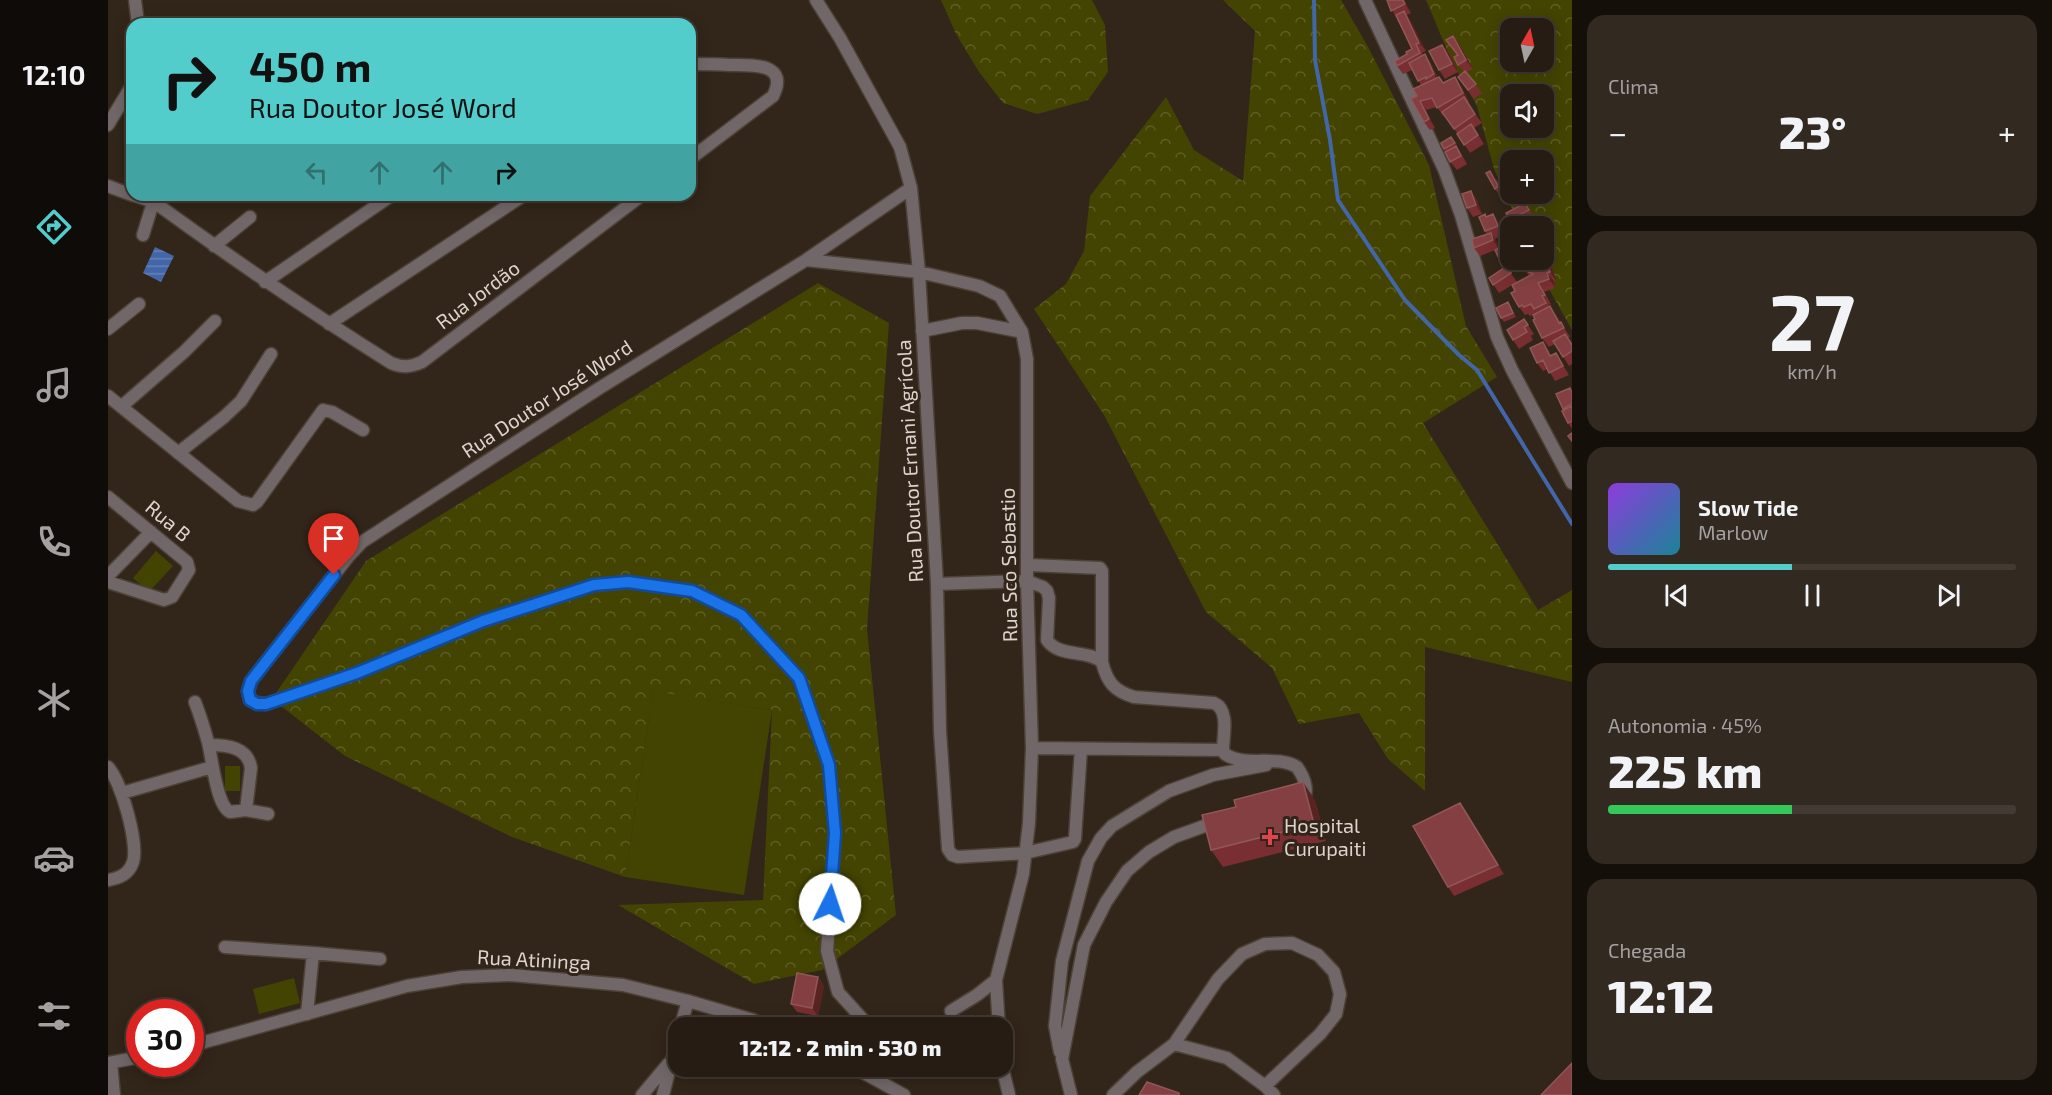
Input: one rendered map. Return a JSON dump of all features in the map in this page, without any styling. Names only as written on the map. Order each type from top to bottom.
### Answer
[{"type":"street","points":[[135,0],[137,18]]},
{"type":"street","name":"Rua Doutor Ernani Agrícola","points":[[816,0],[840,38],[900,147],[911,188],[919,272],[938,584],[940,731],[948,849],[952,855],[958,857],[1025,853]]},
{"type":"street","points":[[1365,0],[1444,169],[1461,215],[1497,337],[1572,483]]},
{"type":"street","points":[[696,64],[758,65],[771,70],[776,76],[778,86],[773,96],[696,154]]},
{"type":"street","points":[[109,120],[126,93]]},
{"type":"street","name":"Rua Jordão","points":[[108,186],[126,192]]},
{"type":"street","name":"Rua Doutor José Word","points":[[861,1017],[838,992],[827,951],[835,833],[829,765],[799,678],[741,615],[692,591],[628,582],[594,585],[483,621],[357,673],[266,704],[257,704],[250,700],[248,691],[251,681],[362,542],[598,389],[806,260],[911,188]]},
{"type":"street","points":[[143,235],[153,201]]},
{"type":"street","name":"Rua Jordão","points":[[157,201],[265,282],[391,363],[401,367],[411,367],[422,362],[634,201]]},
{"type":"street","points":[[265,282],[383,201]]},
{"type":"street","points":[[329,324],[515,201]]},
{"type":"street","points":[[214,246],[250,217]]},
{"type":"street","name":"Rua Sco Sebastio","points":[[806,260],[919,272],[979,286],[1000,296],[1011,310],[1022,332],[1026,359],[1029,565],[1027,581],[1032,748],[1029,824],[1023,874],[996,980],[998,1017]]},
{"type":"street","points":[[108,329],[139,304]]},
{"type":"street","points":[[122,406],[184,352],[215,321]]},
{"type":"street","points":[[922,331],[969,323],[1022,332]]},
{"type":"street","points":[[178,453],[241,401],[272,354]]},
{"type":"street","points":[[108,396],[238,501],[253,505],[323,410],[332,411],[363,430]]},
{"type":"street","name":"Rua B","points":[[108,497],[187,562],[189,570],[172,597],[164,600],[108,582]]},
{"type":"street","points":[[108,576],[151,532]]},
{"type":"street","points":[[1029,565],[1100,568],[1102,571],[1102,662],[1111,686],[1121,693],[1134,697],[1220,705],[1224,717],[1222,750]]},
{"type":"street","points":[[938,584],[1027,581],[1043,587],[1047,591],[1048,598],[1047,640],[1051,646],[1095,657],[1102,662]]},
{"type":"street","points":[[195,702],[226,810],[230,812],[246,810],[268,814]]},
{"type":"street","points":[[209,745],[229,746],[240,750],[250,761],[246,810]]},
{"type":"street","points":[[1032,748],[1222,750],[1229,757],[1236,759],[1285,762],[1297,767],[1306,786],[1305,798],[1294,803]]},
{"type":"street","points":[[1025,853],[1070,844],[1075,839],[1081,749]]},
{"type":"street","points":[[1071,1095],[1055,1026],[1062,961],[1088,861],[1101,838],[1112,826],[1170,791],[1213,775],[1285,762]]},
{"type":"street","points":[[108,767],[123,793],[135,849],[133,862],[128,872],[119,878],[108,880]]},
{"type":"street","points":[[123,793],[212,767]]},
{"type":"street","points":[[1062,1059],[1084,945],[1106,903],[1127,871],[1149,852],[1174,837],[1229,818]]},
{"type":"street","points":[[1113,1095],[1137,1072],[1174,1044],[1218,979],[1242,954],[1265,944],[1292,943],[1318,955],[1334,972],[1340,994],[1336,1014],[1270,1090],[1227,1058],[1174,1044]]},
{"type":"street","points":[[225,947],[380,958]]},
{"type":"street","points":[[307,1014],[314,953]]},
{"type":"street","name":"Rua Atininga","points":[[204,1042],[407,986],[462,976],[511,975],[623,985],[743,1017]]},
{"type":"street","points":[[951,1011],[996,980]]},
{"type":"street","points":[[683,1017],[688,1001]]},
{"type":"street","points":[[114,1095],[110,1063],[126,1060]]},
{"type":"street","points":[[642,1095],[668,1065]]},
{"type":"street","points":[[663,1095],[668,1074]]},
{"type":"street","points":[[871,1077],[904,1095]]},
{"type":"street","points":[[1005,1077],[1009,1095]]},
{"type":"green space","points":[[941,0],[1092,0],[1105,25],[1108,72],[1088,100],[1037,114],[1003,103],[979,72],[956,34]]},
{"type":"green space","points":[[1223,0],[1341,0],[1429,165],[1466,326],[1497,377],[1423,423],[1538,610],[1572,590],[1572,682],[1425,647],[1425,791],[1388,759],[1359,713],[1299,724],[1272,668],[1206,612],[1104,415],[1034,309],[1066,284],[1084,251],[1090,196],[1166,97],[1194,150],[1243,181],[1255,31]]},
{"type":"green space","points":[[1426,0],[1572,0],[1572,330],[1540,270],[1554,270],[1554,216],[1515,216],[1510,204],[1554,204],[1554,150],[1500,150],[1500,182],[1494,169],[1477,106],[1453,64]]},
{"type":"green space","points":[[818,283],[889,323],[867,629],[896,915],[822,970],[754,984],[618,905],[763,900],[772,710],[653,692],[625,877],[512,837],[345,756],[272,699],[366,561]]},
{"type":"green space","points":[[156,551],[173,566],[149,592],[133,578]]},
{"type":"green space","points":[[653,691],[772,710],[744,895],[625,877]]},
{"type":"green space","points":[[225,766],[240,766],[240,791],[225,791]]},
{"type":"green space","points":[[294,978],[300,1003],[259,1014],[253,989]]},
{"type":"water","points":[[155,247],[174,256],[161,282],[143,273]]},
{"type":"building","points":[[1387,0],[1403,0],[1405,4],[1391,11]]},
{"type":"building","points":[[1404,11],[1419,43],[1416,44],[1420,53],[1397,66],[1395,61],[1412,49],[1396,15]]},
{"type":"building","points":[[1453,36],[1466,60],[1458,65],[1454,57],[1458,55],[1446,40]]},
{"type":"building","points":[[1442,45],[1452,64],[1439,70],[1429,51]]},
{"type":"building","points":[[1425,54],[1434,74],[1418,81],[1409,63]]},
{"type":"building","points":[[1465,71],[1476,84],[1468,90],[1458,77]]},
{"type":"building","points":[[1439,77],[1443,83],[1455,77],[1463,93],[1437,108],[1432,98],[1420,101],[1429,119],[1424,122],[1411,99],[1417,96],[1413,89]]},
{"type":"building","points":[[1464,97],[1475,114],[1454,129],[1442,112]]},
{"type":"building","points":[[1471,124],[1478,135],[1464,145],[1457,134]]},
{"type":"building","points":[[1451,137],[1455,143],[1444,149],[1441,143]]},
{"type":"building","points":[[1456,146],[1461,156],[1450,162],[1445,152]]},
{"type":"building","points":[[1490,171],[1498,186],[1495,189],[1486,173]]},
{"type":"building","points":[[1471,191],[1476,205],[1467,208],[1462,194]]},
{"type":"building","points":[[1523,204],[1529,210],[1517,216],[1507,216],[1506,213]]},
{"type":"building","points":[[1485,214],[1486,217],[1493,214],[1498,226],[1485,231],[1479,217]]},
{"type":"building","points":[[1491,233],[1493,240],[1474,248],[1472,239]]},
{"type":"building","points":[[1500,248],[1500,261],[1495,250]]},
{"type":"building","points":[[1501,270],[1509,270],[1511,273],[1493,285],[1489,278]]},
{"type":"building","points":[[1525,270],[1549,270],[1547,273],[1549,279],[1538,283],[1545,295],[1542,296],[1546,303],[1534,309],[1531,304],[1519,307],[1511,293],[1515,291],[1512,285],[1533,274]]},
{"type":"building","points":[[1508,302],[1513,313],[1501,318],[1496,308]]},
{"type":"building","points":[[1550,306],[1564,328],[1542,338],[1533,320],[1535,319],[1533,315]]},
{"type":"building","points":[[1524,319],[1528,325],[1524,327],[1527,332],[1513,340],[1507,330]]},
{"type":"building","points":[[1565,334],[1572,345],[1572,351],[1563,357],[1553,341]]},
{"type":"building","points":[[1543,342],[1550,356],[1556,353],[1563,366],[1549,373],[1543,360],[1537,363],[1530,348]]},
{"type":"building","points":[[1570,388],[1572,404],[1563,409],[1556,394]]},
{"type":"building","points":[[1572,406],[1572,421],[1568,423],[1562,411]]},
{"type":"building","points":[[1303,782],[1314,824],[1211,850],[1202,815],[1236,807],[1234,800]]},
{"type":"building","points":[[1460,803],[1498,865],[1448,887],[1413,826]]},
{"type":"building","points":[[797,973],[818,977],[812,1008],[791,1004]]},
{"type":"building","points":[[1572,1063],[1572,1095],[1541,1095]]},
{"type":"building","points":[[1147,1082],[1179,1093],[1179,1095],[1139,1095]]},
{"type":"waterway","points":[[1314,0],[1315,60],[1330,140],[1338,200],[1405,300],[1477,370],[1572,524]]},
{"type":"place","name":"Hospital Curupaiti","points":[[1270,837]]},
{"type":"route","points":[[334,575],[251,681],[248,691],[250,700],[257,704],[266,704],[357,673],[483,621],[594,585],[628,582],[692,591],[741,615],[799,678],[829,765],[835,833],[830,904]]}]
